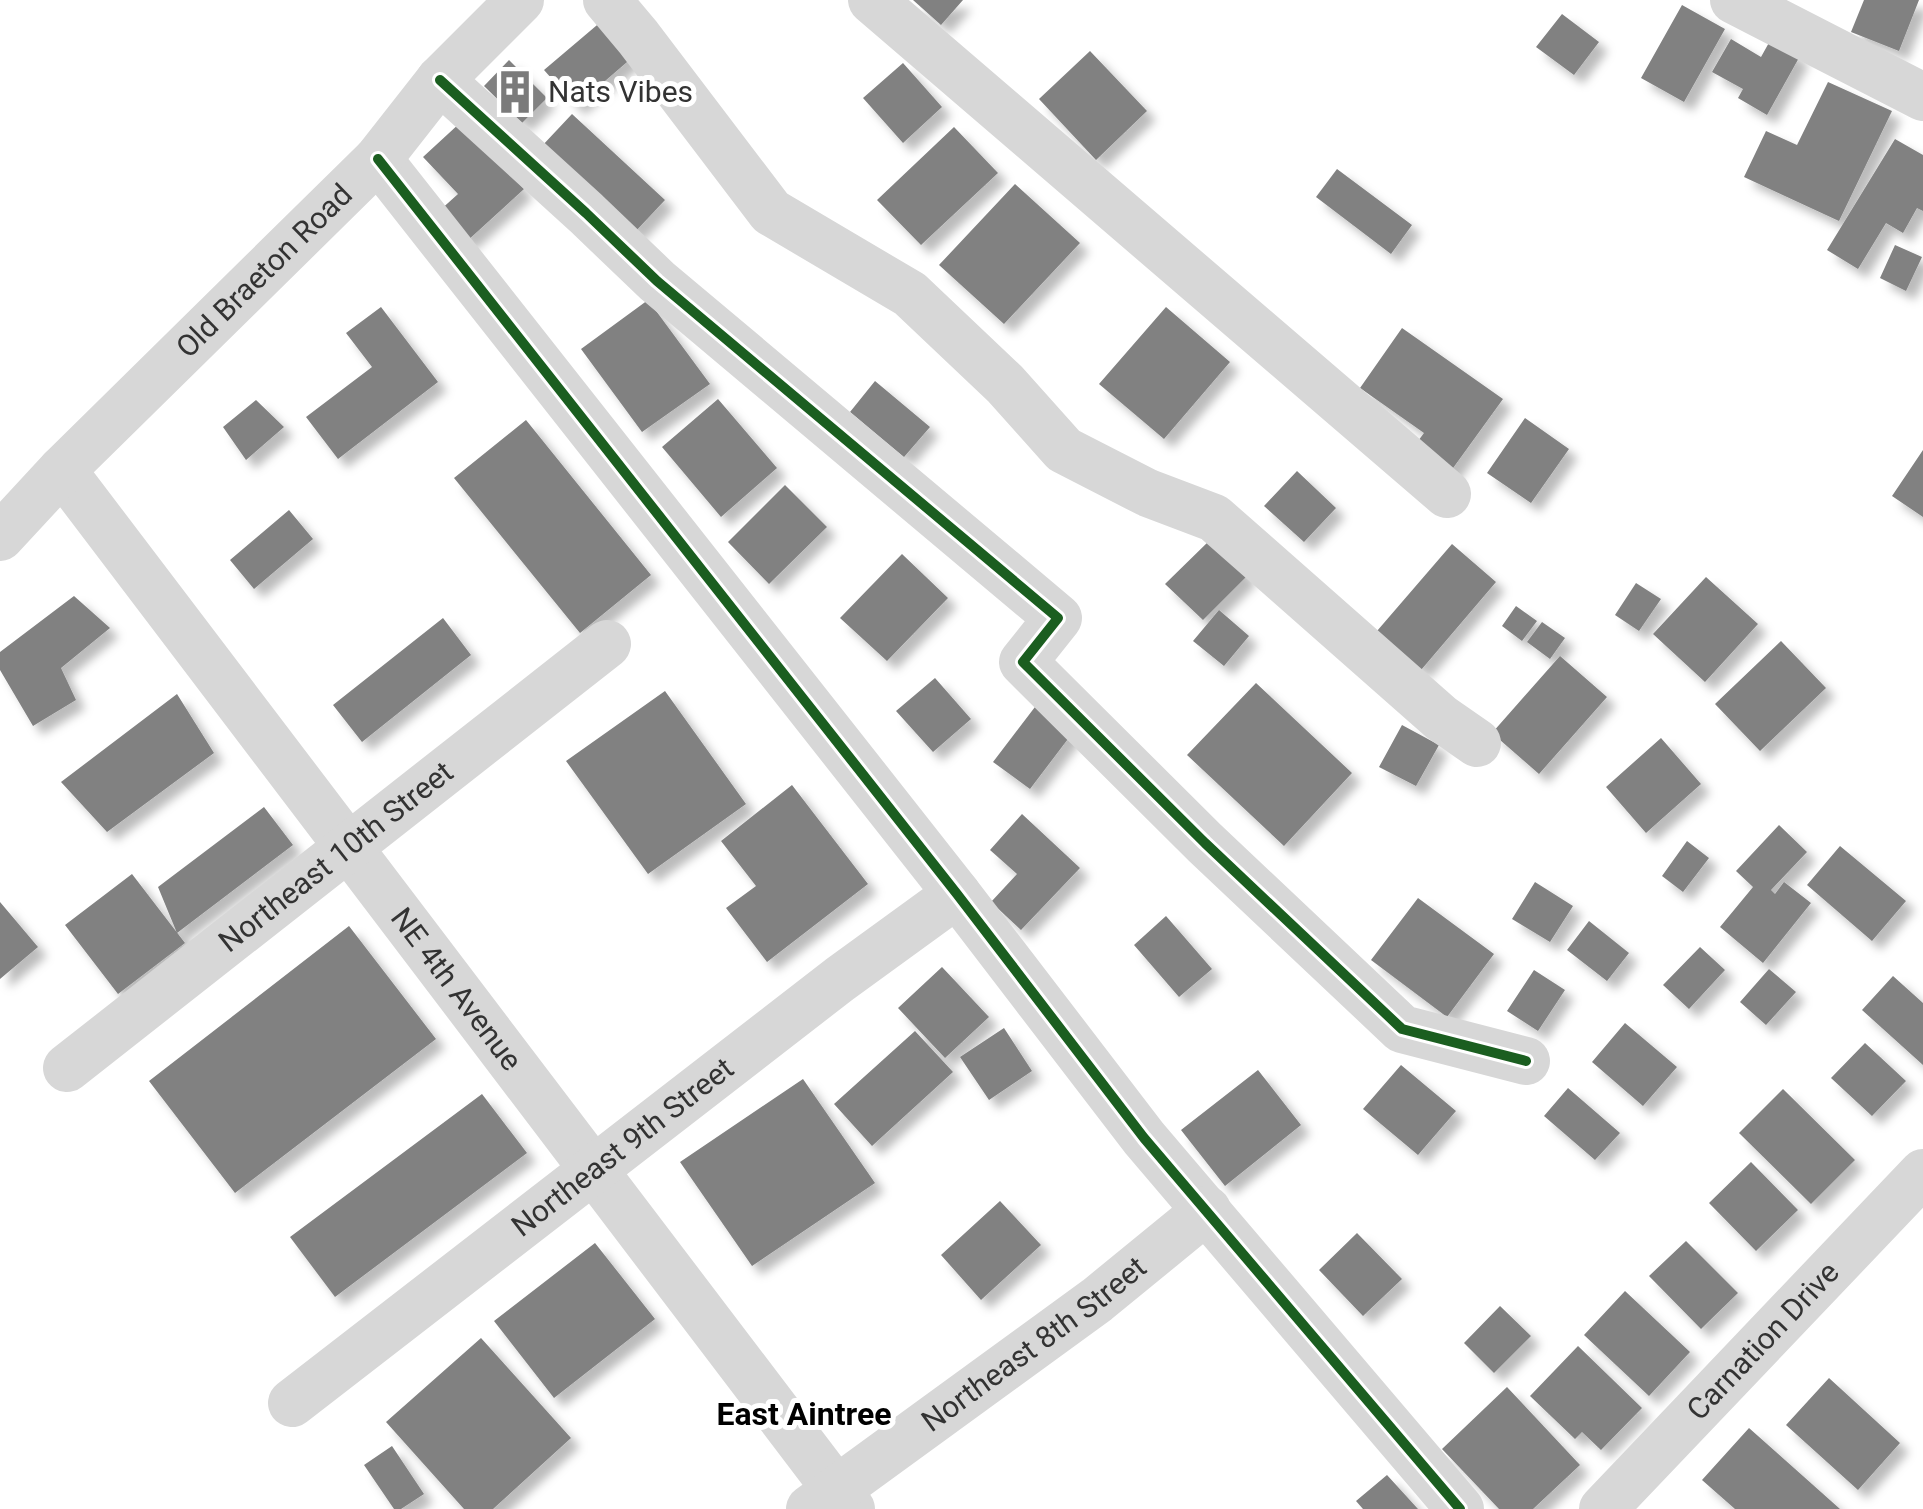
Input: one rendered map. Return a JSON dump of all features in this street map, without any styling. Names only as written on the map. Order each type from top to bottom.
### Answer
[{"type":"street","name":"Old Braeton Road","points":[[0,537],[62,470],[378,159],[440,80],[520,0]]},
{"type":"street","points":[[608,0],[771,212],[910,294],[1006,384],[1064,450],[1148,494],[1214,518],[1441,718],[1477,743]]},
{"type":"street","points":[[872,0],[1447,494]]},
{"type":"street","points":[[1734,0],[1923,97]]},
{"type":"street","points":[[440,80],[656,282],[1058,618],[1023,662],[1205,843],[1402,1028],[1526,1061]]},
{"type":"street","points":[[378,159],[957,894],[1144,1138],[1460,1509]]},
{"type":"street","name":"NE 4th Avenue","points":[[62,470],[593,1170],[832,1503]]},
{"type":"street","name":"Northeast 10th Street","points":[[68,1068],[608,644]]},
{"type":"street","name":"Northeast 9th Street","points":[[292,1403],[957,894]]},
{"type":"street","name":"Carnation Drive","points":[[1603,1509],[1923,1173]]},
{"type":"street","name":"Northeast 8th Street","points":[[832,1503],[1096,1300],[1206,1210]]},
{"type":"building","points":[[913,0],[963,0],[941,25]]},
{"type":"building","points":[[1864,0],[1919,0],[1899,51],[1851,32]]},
{"type":"building","points":[[1682,5],[1725,29],[1684,102],[1641,78]]},
{"type":"building","points":[[1562,14],[1599,42],[1574,75],[1536,47]]},
{"type":"building","points":[[603,20],[634,56],[576,106],[544,70]]},
{"type":"building","points":[[1731,39],[1761,57],[1771,39],[1800,56],[1767,115],[1738,98],[1743,89],[1712,72]]},
{"type":"building","points":[[1090,51],[1147,111],[1096,160],[1039,99]]},
{"type":"building","name":"Nats Vibes","points":[[509,60],[547,98],[522,123],[484,86]]},
{"type":"building","points":[[903,63],[942,107],[903,143],[863,98]]},
{"type":"building","points":[[1828,82],[1892,111],[1839,221],[1744,177],[1766,131],[1797,145]]},
{"type":"building","points":[[572,114],[665,200],[634,233],[541,147]]},
{"type":"building","points":[[461,122],[524,189],[466,242],[438,212],[458,194],[423,157]]},
{"type":"building","points":[[954,127],[998,173],[921,245],[877,200]]},
{"type":"building","points":[[1895,139],[1923,155],[1923,211],[1917,208],[1903,233],[1886,223],[1858,269],[1827,250]]},
{"type":"building","points":[[1337,169],[1412,225],[1391,254],[1316,197]]},
{"type":"building","points":[[1015,184],[1080,243],[1004,324],[939,265]]},
{"type":"building","points":[[1895,245],[1922,257],[1906,291],[1880,278]]},
{"type":"building","points":[[648,300],[710,384],[642,432],[581,349]]},
{"type":"building","points":[[381,307],[438,382],[338,459],[306,417],[372,367],[346,333]]},
{"type":"building","points":[[1166,307],[1230,362],[1164,439],[1099,384]]},
{"type":"building","points":[[1402,328],[1503,399],[1448,475],[1412,449],[1424,433],[1360,388]]},
{"type":"building","points":[[875,381],[930,427],[904,457],[850,412]]},
{"type":"building","points":[[718,399],[777,468],[721,517],[662,447]]},
{"type":"building","points":[[256,400],[284,427],[246,460],[223,427]]},
{"type":"building","points":[[1525,418],[1569,449],[1531,503],[1487,473]]},
{"type":"building","points":[[526,420],[651,575],[580,633],[454,478]]},
{"type":"building","points":[[1923,450],[1923,517],[1892,496]]},
{"type":"building","points":[[1297,471],[1336,508],[1304,542],[1264,506]]},
{"type":"building","points":[[785,485],[827,527],[769,584],[728,542]]},
{"type":"building","points":[[289,510],[313,539],[254,589],[230,560]]},
{"type":"building","points":[[1211,539],[1248,575],[1203,620],[1165,584]]},
{"type":"building","points":[[1452,544],[1496,582],[1421,670],[1377,631]]},
{"type":"building","points":[[902,554],[948,598],[887,661],[840,618]]},
{"type":"building","points":[[1706,577],[1758,624],[1705,682],[1653,634]]},
{"type":"building","points":[[1636,583],[1661,599],[1639,631],[1615,615]]},
{"type":"building","points":[[74,596],[110,628],[61,668],[76,700],[33,726],[0,670],[0,652]]},
{"type":"building","points":[[1516,606],[1537,621],[1522,641],[1502,626]]},
{"type":"building","points":[[1219,610],[1249,636],[1224,666],[1193,641]]},
{"type":"building","points":[[443,618],[471,655],[362,742],[333,705]]},
{"type":"building","points":[[1542,622],[1565,638],[1550,659],[1527,642]]},
{"type":"building","points":[[1781,641],[1826,688],[1760,751],[1715,704]]},
{"type":"building","points":[[1560,656],[1607,697],[1539,774],[1492,733]]},
{"type":"building","points":[[935,678],[971,719],[933,752],[896,711]]},
{"type":"building","points":[[1256,683],[1352,773],[1284,846],[1187,755]]},
{"type":"building","points":[[665,691],[746,804],[648,874],[566,761]]},
{"type":"building","points":[[177,694],[214,753],[107,832],[61,782]]},
{"type":"building","points":[[1038,703],[1074,731],[1030,789],[993,762]]},
{"type":"building","points":[[1402,725],[1439,745],[1416,786],[1379,767]]},
{"type":"building","points":[[1661,738],[1701,784],[1646,833],[1606,787]]},
{"type":"building","points":[[792,785],[868,884],[767,962],[726,908],[756,886],[721,841]]},
{"type":"building","points":[[264,807],[293,845],[177,933],[158,887]]},
{"type":"building","points":[[1022,814],[1080,868],[1021,930],[991,902],[1017,874],[990,850]]},
{"type":"building","points":[[1779,825],[1807,852],[1771,890],[1775,894],[1784,882],[1811,903],[1763,963],[1720,927],[1753,887],[1736,871]]},
{"type":"building","points":[[1687,841],[1709,858],[1683,892],[1662,876]]},
{"type":"building","points":[[1840,846],[1906,901],[1872,941],[1807,885]]},
{"type":"building","points":[[132,874],[185,943],[118,994],[65,925]]},
{"type":"building","points":[[1535,882],[1573,906],[1550,942],[1512,919]]},
{"type":"building","points":[[1418,898],[1494,954],[1447,1017],[1371,960]]},
{"type":"building","points":[[0,902],[38,947],[0,979]]},
{"type":"building","points":[[1166,916],[1212,969],[1179,997],[1134,945]]},
{"type":"building","points":[[1589,921],[1629,953],[1607,981],[1567,950]]},
{"type":"building","points":[[349,926],[436,1039],[235,1193],[149,1081]]},
{"type":"building","points":[[1700,947],[1725,970],[1689,1009],[1663,985]]},
{"type":"building","points":[[942,967],[989,1017],[945,1058],[898,1008]]},
{"type":"building","points":[[1769,969],[1796,992],[1766,1025],[1740,1002]]},
{"type":"building","points":[[1534,970],[1565,990],[1538,1031],[1507,1011]]},
{"type":"building","points":[[1893,976],[1923,1003],[1923,1065],[1862,1010]]},
{"type":"building","points":[[1625,1023],[1677,1067],[1643,1106],[1592,1062]]},
{"type":"building","points":[[1004,1028],[1032,1071],[989,1100],[960,1057]]},
{"type":"building","points":[[915,1031],[953,1072],[872,1146],[834,1104]]},
{"type":"building","points":[[1865,1043],[1906,1081],[1872,1116],[1831,1078]]},
{"type":"building","points":[[1401,1065],[1456,1111],[1418,1155],[1363,1109]]},
{"type":"building","points":[[1258,1070],[1301,1125],[1225,1186],[1181,1130]]},
{"type":"building","points":[[803,1079],[875,1183],[752,1266],[680,1162]]},
{"type":"building","points":[[1568,1088],[1620,1133],[1595,1160],[1544,1116]]},
{"type":"building","points":[[1783,1089],[1855,1160],[1811,1204],[1739,1133]]},
{"type":"building","points":[[482,1094],[527,1153],[335,1297],[290,1237]]},
{"type":"building","points":[[1751,1162],[1798,1210],[1756,1251],[1709,1203]]},
{"type":"building","points":[[1000,1201],[1041,1245],[981,1300],[941,1255]]},
{"type":"building","points":[[1357,1233],[1402,1279],[1363,1316],[1319,1270]]},
{"type":"building","points":[[1686,1241],[1738,1293],[1701,1329],[1649,1276]]},
{"type":"building","points":[[595,1243],[655,1319],[554,1398],[494,1321]]},
{"type":"building","points":[[1625,1291],[1690,1352],[1649,1396],[1584,1335]]},
{"type":"building","points":[[1500,1306],[1531,1336],[1494,1373],[1464,1343]]},
{"type":"building","points":[[481,1338],[571,1438],[493,1509],[464,1509],[386,1422]]},
{"type":"building","points":[[1578,1346],[1642,1408],[1601,1450],[1582,1432],[1575,1439],[1530,1396]]},
{"type":"building","points":[[1829,1378],[1900,1443],[1858,1490],[1786,1425]]},
{"type":"building","points":[[1507,1387],[1580,1465],[1533,1509],[1499,1509],[1442,1449]]},
{"type":"building","points":[[1749,1428],[1840,1509],[1735,1509],[1702,1480]]},
{"type":"building","points":[[392,1446],[424,1494],[401,1509],[394,1509],[364,1465]]},
{"type":"building","points":[[1387,1475],[1418,1509],[1363,1509],[1356,1501]]},
{"type":"cycle path","points":[[440,80],[657,281],[1058,618],[1023,662],[1205,843],[1402,1029],[1526,1061]]},
{"type":"cycle path","points":[[378,159],[957,894],[1144,1138],[1460,1509]]},
{"type":"place","name":"Nats Vibes","points":[[515,92]]},
{"type":"district","name":"East Aintree","points":[[804,1414]]}]
